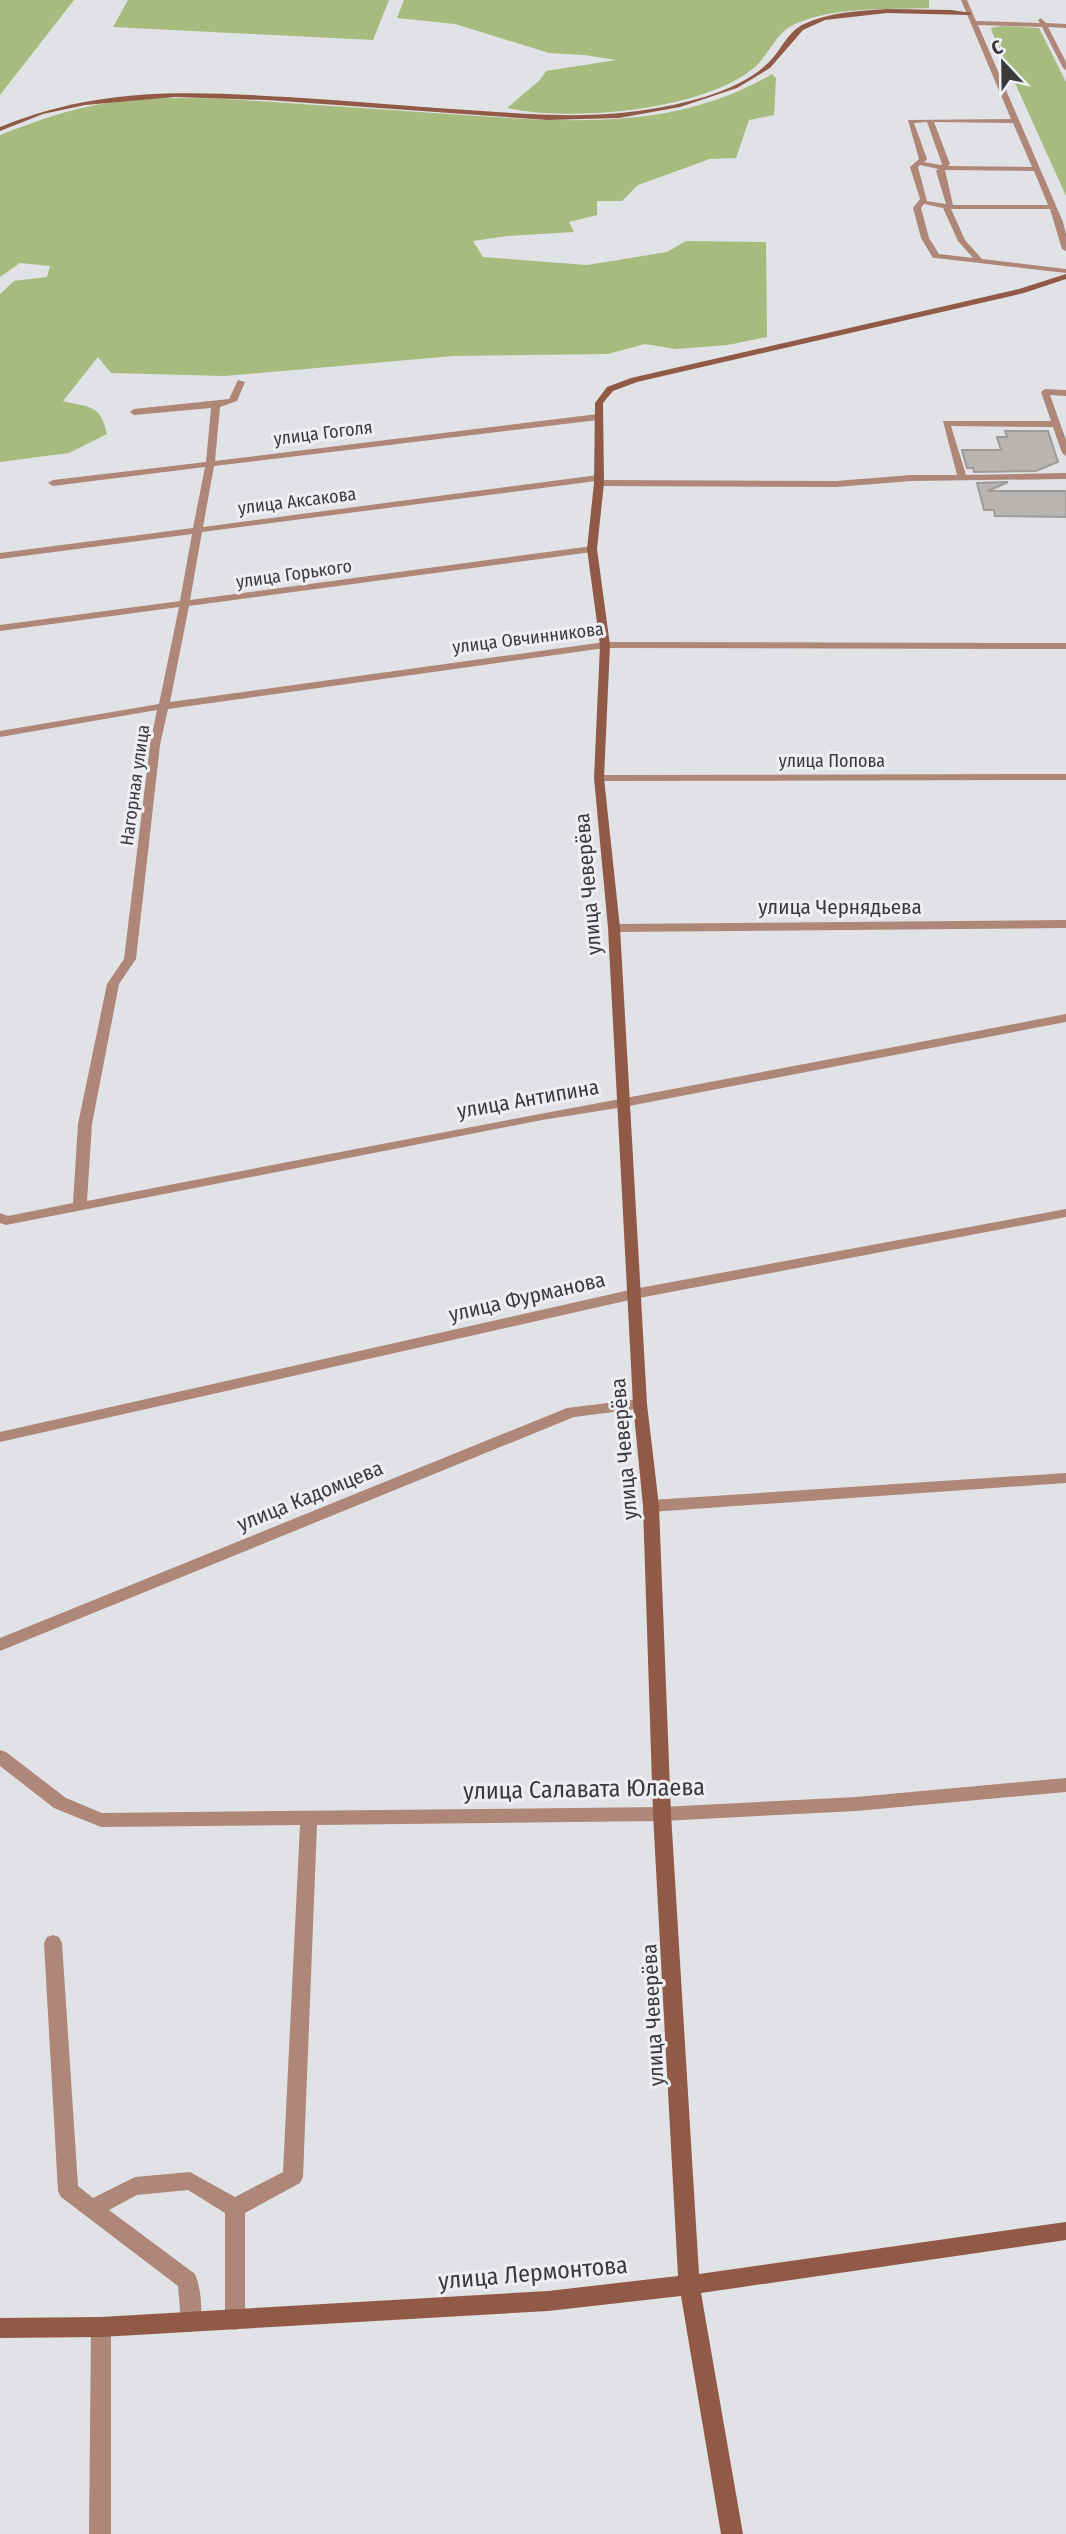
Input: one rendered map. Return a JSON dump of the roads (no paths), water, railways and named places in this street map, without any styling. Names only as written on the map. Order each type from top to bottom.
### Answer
[{"type":"street","points":[[964,0],[1053,207],[1066,250]]},
{"type":"street","points":[[0,129],[52,109],[154,95],[216,95],[559,118],[617,116],[661,110],[744,82],[769,66],[796,31],[825,18],[863,13],[969,13]]},
{"type":"street","points":[[1039,17],[1066,68]]},
{"type":"street","points":[[975,23],[1066,26]]},
{"type":"street","points":[[930,120],[946,164],[940,171],[951,203],[948,206],[961,241],[979,260]]},
{"type":"street","points":[[1016,121],[910,121],[923,159],[914,167],[924,199],[917,208],[925,238],[936,256],[1066,273]]},
{"type":"street","points":[[919,163],[943,168],[1037,169]]},
{"type":"street","points":[[922,202],[948,206],[1053,207]]},
{"type":"street","name":"улица Чеверёва","points":[[732,2534],[690,2285],[662,1814],[652,1506],[640,1404],[614,928],[599,778],[605,645],[592,549],[598,481],[599,403],[610,389],[634,380],[1021,291],[1066,273]]},
{"type":"street","points":[[134,412],[233,401],[242,382]]},
{"type":"street","points":[[1066,393],[1045,392],[1066,453]]},
{"type":"street","name":"Нагорная улица","points":[[80,1205],[85,1124],[113,984],[130,959],[155,745],[165,706],[210,463],[216,405]]},
{"type":"street","name":"улица Гоголя","points":[[53,483],[598,417]]},
{"type":"street","points":[[963,478],[946,423],[1056,424]]},
{"type":"street","name":"улица Аксакова","points":[[0,556],[197,528],[598,481],[797,485],[911,478],[1066,476]]},
{"type":"street","name":"улица Горького","points":[[0,628],[592,549]]},
{"type":"street","name":"улица Овчинникова","points":[[0,734],[165,706],[605,645],[1066,646]]},
{"type":"street","name":"улица Попова","points":[[599,778],[1066,777]]},
{"type":"street","name":"улица Чернядьева","points":[[614,928],[1066,924]]},
{"type":"street","name":"улица Антипина","points":[[0,1217],[6,1221],[542,1116],[624,1103],[1066,1018]]},
{"type":"street","name":"улица Фурманова","points":[[0,1437],[634,1294],[1066,1213]]},
{"type":"street","name":"улица Кадомцева","points":[[0,1645],[572,1412],[640,1404]]},
{"type":"street","points":[[652,1506],[1066,1478]]},
{"type":"street","name":"улица Салавата Юлаева","points":[[0,1757],[60,1803],[101,1820],[662,1814],[856,1804],[1066,1785]]},
{"type":"street","points":[[234,2208],[293,2177],[309,1819]]},
{"type":"street","points":[[53,1943],[68,2191],[188,2281],[191,2322]]},
{"type":"street","points":[[91,2209],[135,2186],[190,2181],[234,2208]]},
{"type":"street","points":[[234,2208],[235,2320]]},
{"type":"street","name":"улица Лермонтова","points":[[0,2328],[101,2327],[548,2301],[690,2285],[1066,2231]]},
{"type":"street","points":[[100,2534],[101,2327]]}]
